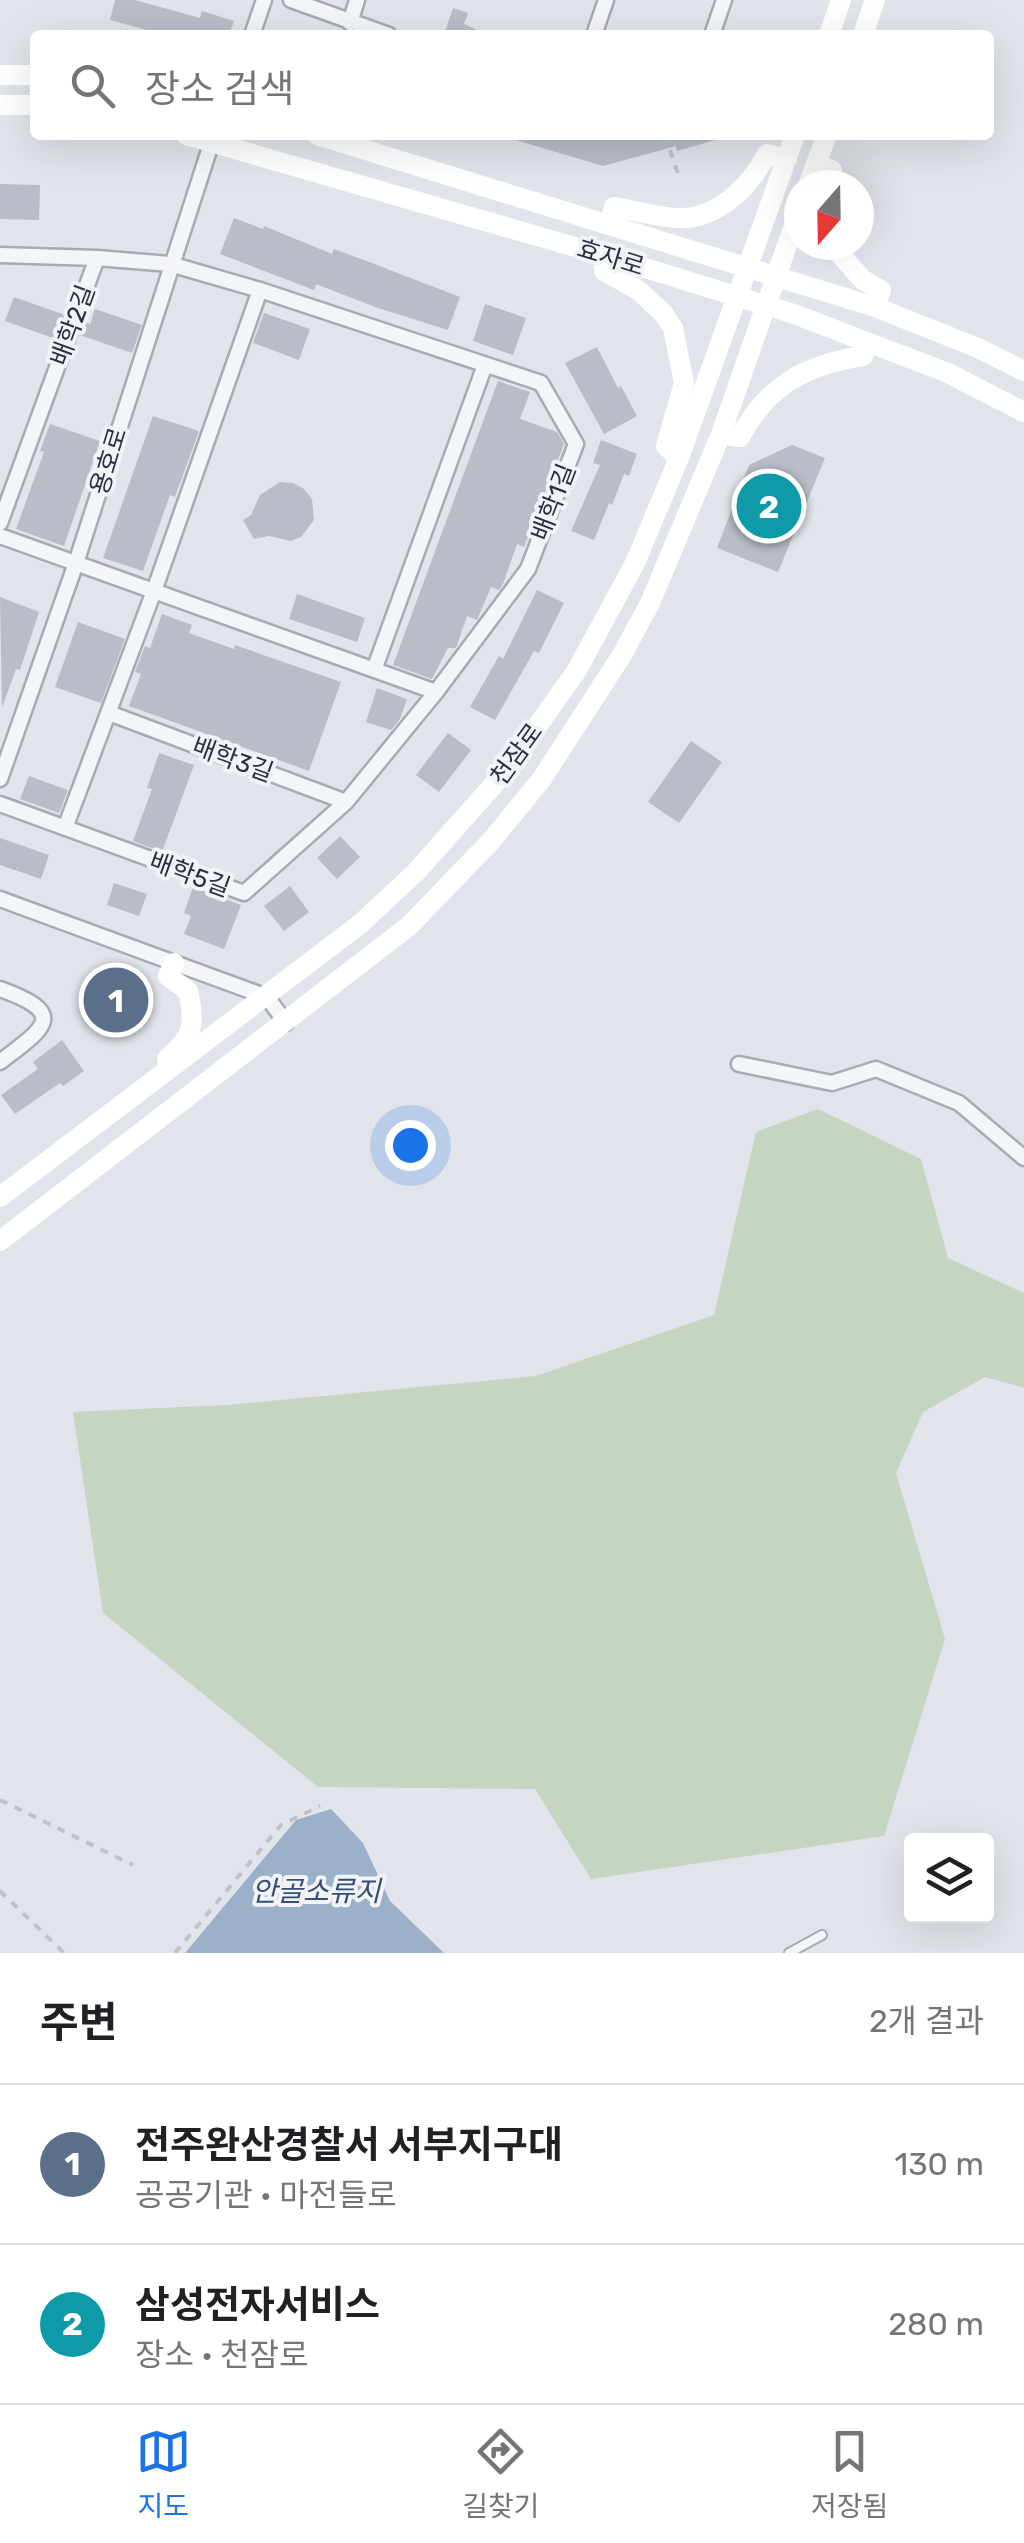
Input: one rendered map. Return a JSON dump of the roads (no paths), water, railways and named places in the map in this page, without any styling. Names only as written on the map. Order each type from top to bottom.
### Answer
[{"type":"street","points":[[254,30],[264,0]]},
{"type":"street","points":[[291,0],[373,30]]},
{"type":"street","points":[[350,23],[357,0]]},
{"type":"street","points":[[596,30],[606,0]]},
{"type":"street","points":[[714,30],[724,0]]},
{"type":"street","points":[[831,30],[841,0]]},
{"type":"street","points":[[865,30],[875,0]]},
{"type":"street","points":[[0,75],[30,75]]},
{"type":"street","points":[[0,106],[30,106]]},
{"type":"street","name":"효자로","points":[[212,140],[765,305],[948,372],[1024,412]]},
{"type":"street","name":"용호로","points":[[0,779],[76,563],[212,140]]},
{"type":"street","name":"효자로","points":[[333,140],[875,307],[978,348],[1024,372]]},
{"type":"street","name":"천잠로","points":[[0,1197],[359,925],[416,872],[504,772],[576,670],[635,563],[679,458],[793,140]]},
{"type":"street","points":[[814,170],[824,140]]},
{"type":"street","points":[[610,225],[614,207],[678,218],[717,210],[756,175],[767,154],[786,159]]},
{"type":"street","points":[[816,164],[832,170]]},
{"type":"street","name":"천잠로","points":[[0,1241],[410,926],[541,780],[616,665],[650,603],[721,434],[784,252]]},
{"type":"street","name":"배학2길","points":[[0,255],[170,264]]},
{"type":"street","points":[[603,255],[604,271],[638,290],[663,312],[674,328],[684,382],[666,446],[679,458]]},
{"type":"street","name":"배학2길","points":[[0,523],[97,258]]},
{"type":"street","points":[[845,260],[863,280],[881,290],[875,307]]},
{"type":"street","name":"배학1길","points":[[170,264],[541,383],[576,444],[528,569],[436,692]]},
{"type":"street","points":[[65,828],[260,290]]},
{"type":"street","points":[[721,434],[740,437],[764,400],[783,384],[834,360],[863,356],[868,343]]},
{"type":"street","points":[[374,670],[485,364]]},
{"type":"street","points":[[0,536],[436,692],[346,802]]},
{"type":"street","name":"배학3길","points":[[109,714],[346,802]]},
{"type":"street","name":"배학5길","points":[[0,804],[244,893],[346,802]]},
{"type":"street","points":[[0,899],[267,997],[286,1023]]},
{"type":"street","points":[[168,1071],[162,1062],[184,1044],[194,1018],[188,991],[168,976],[174,963]]},
{"type":"street","points":[[0,990],[32,1000],[42,1012],[43,1023],[36,1034],[0,1062]]},
{"type":"street","points":[[739,1064],[832,1082],[876,1068],[959,1104],[1024,1158]]},
{"type":"lane","points":[[789,1953],[822,1935]]},
{"type":"water","name":"안골소류지","points":[[331,1809],[363,1843],[390,1901],[444,1953],[185,1953],[296,1820]]},
{"type":"place","name":"삼성전자서비스","points":[[769,506]]},
{"type":"place","name":"전주완산경찰서 서부지구대","points":[[116,1000]]}]
